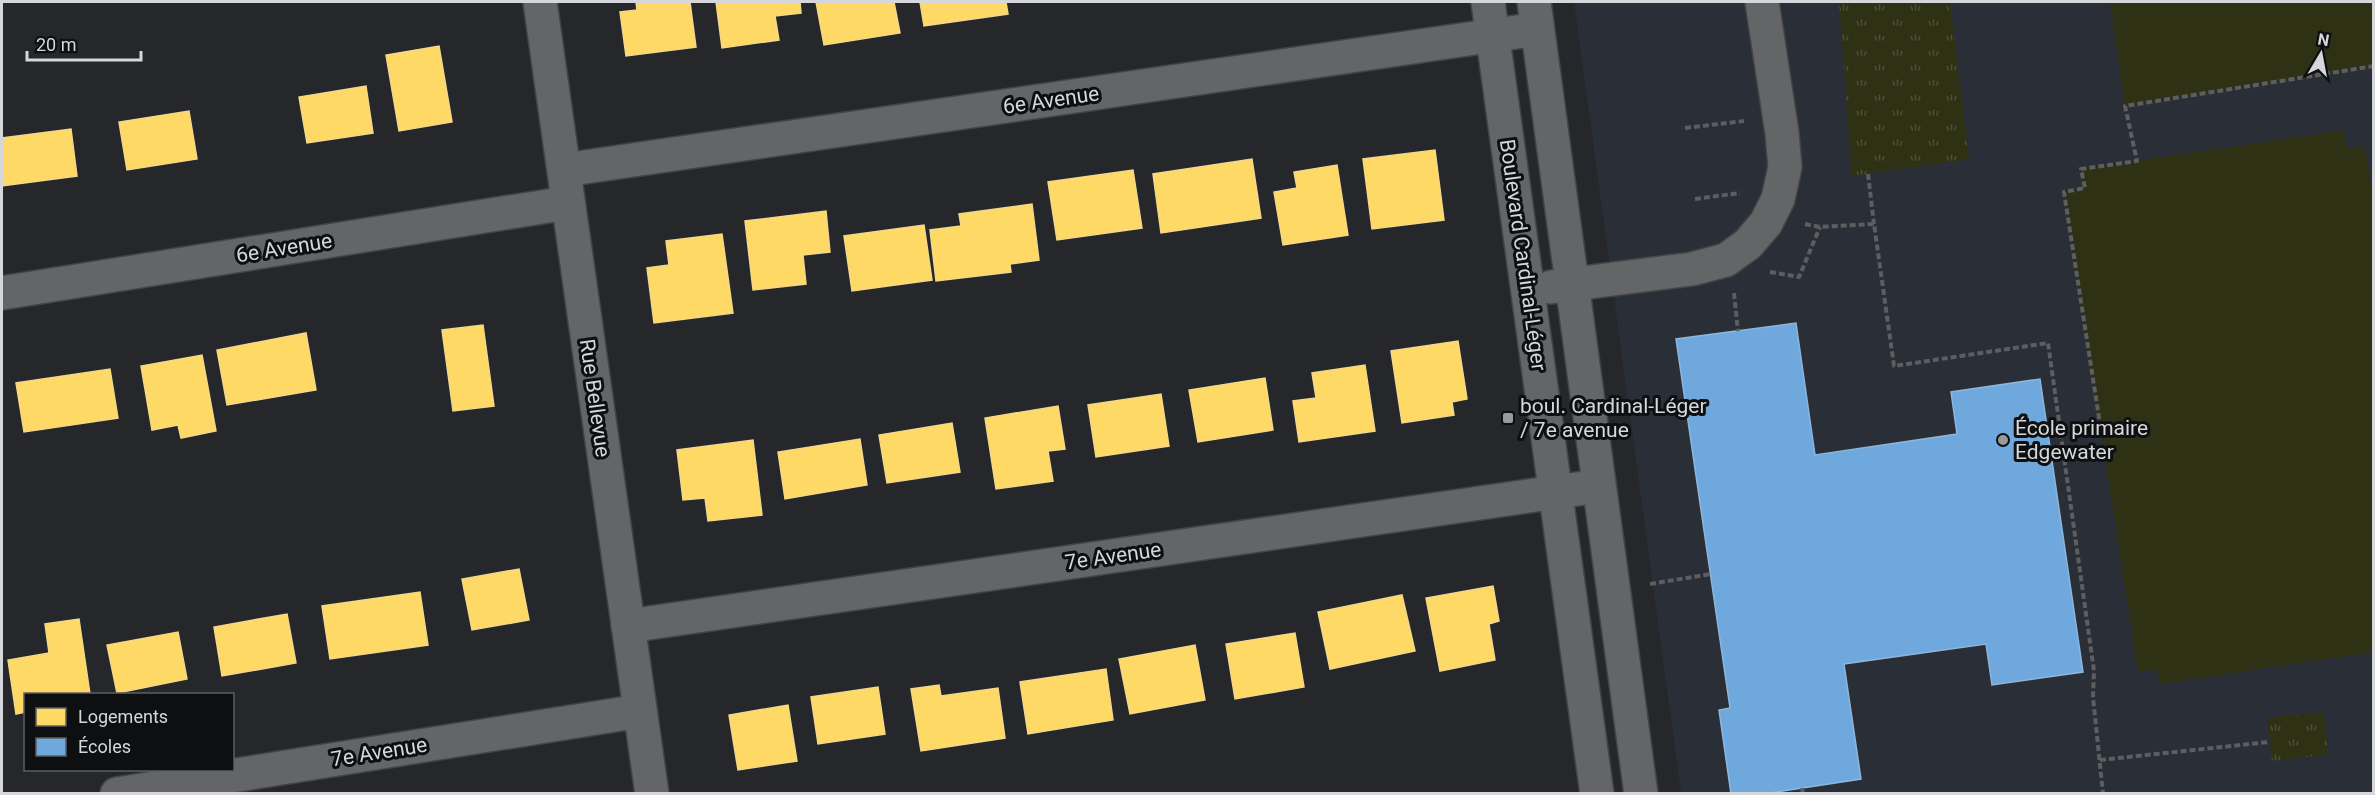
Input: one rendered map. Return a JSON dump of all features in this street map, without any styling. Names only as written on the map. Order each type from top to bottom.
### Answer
[{"type":"street","name":"Rue Bellevue","points":[[540,2],[651,794]]},
{"type":"street","name":"Boulevard Cardinal-Léger","points":[[1488,2],[1597,794]]},
{"type":"street","points":[[1528,290],[1692,269],[1726,260],[1748,244],[1766,224],[1778,199],[1785,167],[1762,2]]},
{"type":"street","name":"6e Avenue","points":[[564,170],[1494,36],[1535,15]]},
{"type":"street","name":"Boulevard Cardinal-Léger","points":[[1535,15],[1641,794]]},
{"type":"street","name":"6e Avenue","points":[[2,293],[567,203]]},
{"type":"street","name":"7e Avenue","points":[[628,626],[1598,486]]},
{"type":"street","name":"7e Avenue","points":[[117,794],[640,711]]},
{"type":"path","points":[[2061,433],[2100,424],[2064,192],[2085,188],[2081,169],[2137,161],[2125,106],[2373,66]]},
{"type":"path","points":[[1685,128],[1779,117]]},
{"type":"path","points":[[1869,174],[1894,366],[2048,343],[2094,671],[2093,697],[2103,794]]},
{"type":"path","points":[[1803,223],[1820,227],[1874,224]]},
{"type":"path","points":[[1769,272],[1799,277],[1820,227]]},
{"type":"path","points":[[1650,584],[1711,574]]},
{"type":"path","points":[[2100,760],[2269,742]]},
{"type":"path","points":[[1802,788],[1803,794]]},
{"type":"shaded area","name":"École primaire Edgewater","points":[[1574,2],[2373,2],[2373,793],[1681,793]]},
{"type":"green space","points":[[1839,2],[1950,2],[1969,159],[1852,176]]},
{"type":"green space","points":[[2110,2],[2373,2],[2373,66],[2125,106]]},
{"type":"green space","points":[[2344,130],[2347,149],[2365,146],[2373,200],[2373,652],[2160,684],[2157,669],[2138,672],[2064,192],[2084,188],[2081,169]]},
{"type":"green space","points":[[2324,712],[2328,755],[2272,761],[2267,718]]},
{"type":"building: Logements","points":[[636,2],[690,2],[696,47],[626,56],[620,12],[637,10]]},
{"type":"building: Logements","points":[[716,2],[800,2],[801,13],[775,16],[779,40],[722,48]]},
{"type":"building: Logements","points":[[816,2],[894,2],[900,33],[824,45]]},
{"type":"building: Logements","points":[[920,2],[1006,2],[1008,14],[924,26]]},
{"type":"building: Logements","points":[[439,46],[452,122],[399,131],[386,55]]},
{"type":"building: Logements","points":[[366,86],[373,133],[307,143],[299,97]]},
{"type":"building: Logements","points":[[189,111],[197,159],[127,170],[119,122]]},
{"type":"building: Logements","points":[[71,129],[77,176],[2,186],[2,138]]},
{"type":"building: Logements","points":[[1435,150],[1444,220],[1372,229],[1363,159]]},
{"type":"building: Logements","points":[[1252,159],[1261,218],[1161,233],[1153,174]]},
{"type":"building: Logements","points":[[1337,165],[1348,235],[1283,245],[1274,192],[1297,188],[1294,172]]},
{"type":"building: Logements","points":[[1133,170],[1142,228],[1057,240],[1048,182]]},
{"type":"building: Logements","points":[[1032,204],[1039,260],[1010,264],[1011,272],[936,281],[930,230],[961,226],[959,214]]},
{"type":"building: Logements","points":[[826,211],[830,252],[803,255],[806,284],[753,290],[745,221]]},
{"type":"building: Logements","points":[[924,225],[932,280],[852,291],[844,236]]},
{"type":"building: Logements","points":[[722,234],[733,313],[654,323],[647,268],[669,265],[666,241]]},
{"type":"building: Logements","points":[[483,325],[494,406],[453,411],[442,330]]},
{"type":"building: Logements","points":[[306,333],[316,390],[227,405],[217,350]]},
{"type":"building: Logements","points":[[1458,341],[1467,399],[1452,402],[1454,415],[1402,423],[1391,351]]},
{"type":"building: Logements","points":[[202,355],[216,431],[181,438],[178,425],[152,430],[141,366]]},
{"type":"building: Logements","points":[[1365,365],[1375,431],[1299,442],[1293,401],[1316,398],[1312,373]]},
{"type":"building: Logements","points":[[110,369],[118,418],[24,432],[16,383]]},
{"type":"building: Logements","points":[[1265,378],[1273,430],[1198,442],[1189,390]]},
{"type":"building: Logements","points":[[1161,394],[1169,446],[1096,457],[1088,405]]},
{"type":"building: Logements","points":[[1058,406],[1065,449],[1048,451],[1053,481],[996,489],[985,418]]},
{"type":"building: Logements","points":[[952,423],[960,472],[887,483],[879,435]]},
{"type":"building: Logements","points":[[860,439],[867,485],[785,499],[778,452]]},
{"type":"building: Logements","points":[[753,440],[762,515],[708,521],[705,498],[683,500],[677,450]]},
{"type":"building: Logements","points":[[519,569],[529,620],[472,630],[462,579]]},
{"type":"building: Logements","points":[[1493,586],[1499,621],[1489,624],[1495,660],[1440,671],[1426,598]]},
{"type":"building: Logements","points":[[420,592],[428,645],[330,659],[322,606]]},
{"type":"building: Logements","points":[[1402,595],[1415,651],[1330,669],[1318,612]]},
{"type":"building: Logements","points":[[287,614],[296,663],[222,676],[214,627]]},
{"type":"building: Logements","points":[[79,619],[90,693],[24,693],[24,712],[16,714],[8,660],[49,653],[45,624]]},
{"type":"building: Logements","points":[[178,632],[187,679],[117,693],[107,645]]},
{"type":"building: Logements","points":[[1295,633],[1304,687],[1235,699],[1226,644]]},
{"type":"building: Logements","points":[[1195,645],[1205,700],[1130,714],[1119,659]]},
{"type":"building: Logements","points":[[1106,669],[1113,720],[1028,734],[1020,682]]},
{"type":"building: Logements","points":[[939,685],[941,696],[998,688],[1005,738],[921,751],[911,689]]},
{"type":"building: Logements","points":[[878,687],[885,734],[818,744],[811,697]]},
{"type":"building: Logements","points":[[788,705],[797,761],[738,770],[729,715]]},
{"type":"building: Écoles","points":[[1796,323],[1815,455],[1957,434],[1951,392],[2040,379],[2083,672],[1992,685],[1986,644],[1844,664],[1861,779],[1763,794],[1731,794],[1719,710],[1730,708],[1676,339]]},
{"type":"place","name":"boul. Cardinal-Léger / 7e avenue","points":[[1508,418]]},
{"type":"place","name":"École primaire Edgewater","points":[[2003,440]]}]
